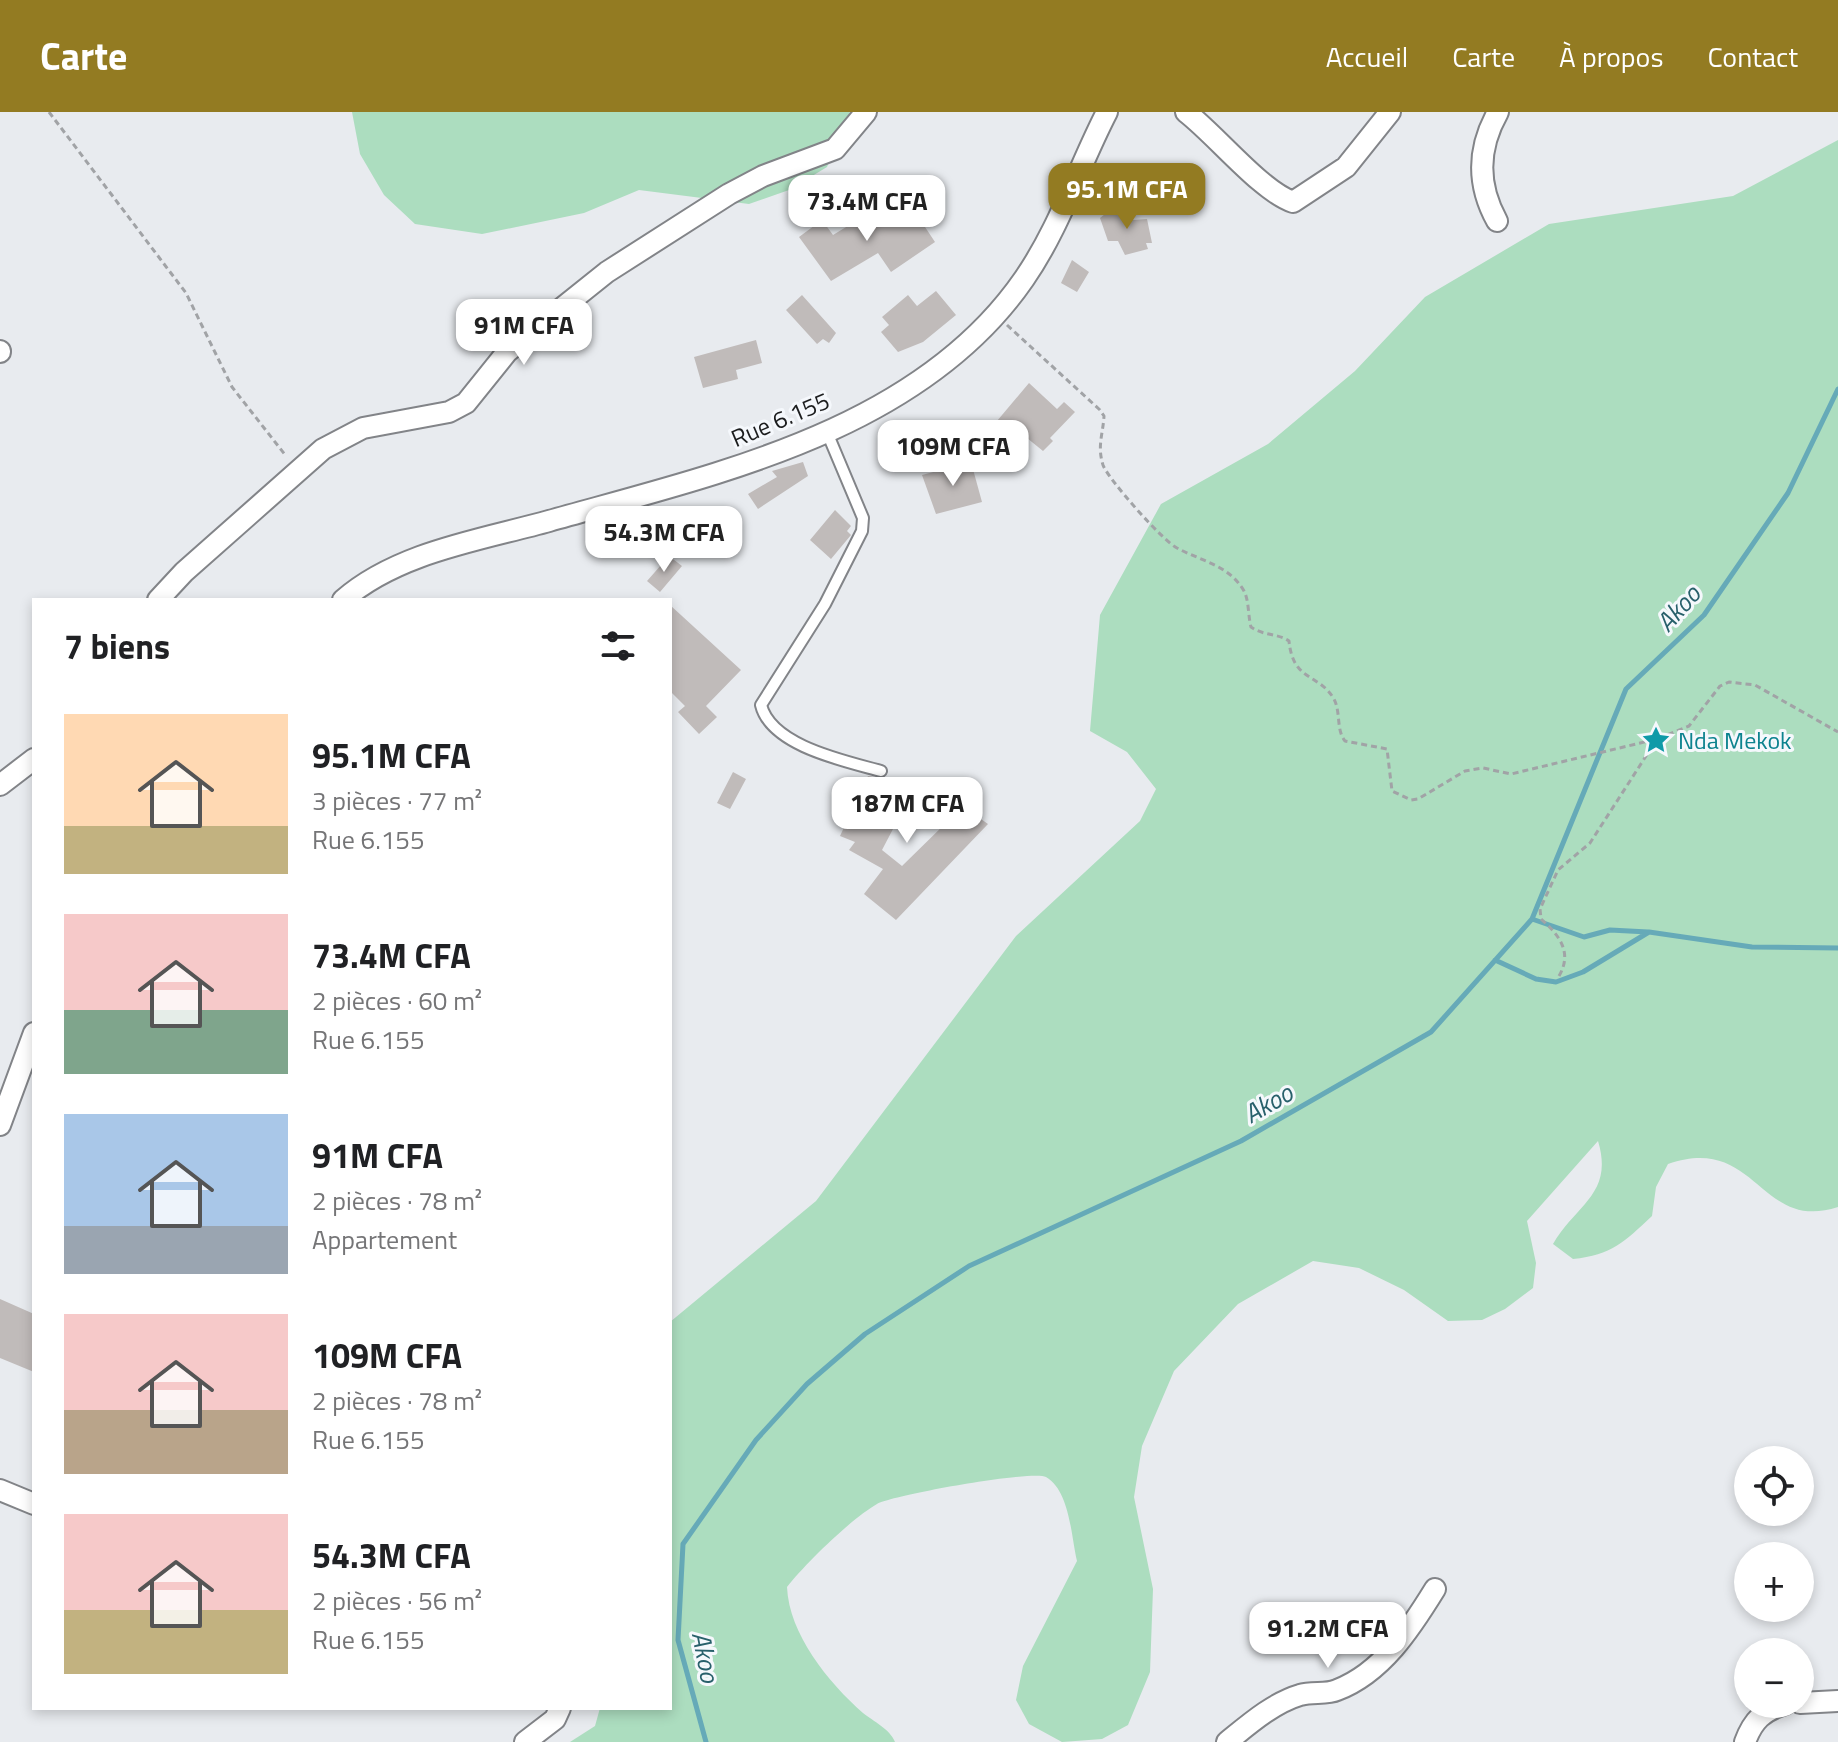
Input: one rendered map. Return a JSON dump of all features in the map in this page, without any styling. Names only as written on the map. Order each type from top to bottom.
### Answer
[{"type":"street","points":[[160,598],[184,572],[323,449],[363,428],[449,412],[466,403],[507,352],[607,272],[729,194],[763,176],[835,149],[866,112]]},
{"type":"street","name":"Rue 6.155","points":[[345,598],[361,584],[437,552],[747,463],[826,430],[909,387],[995,315],[1044,249],[1107,112]]},
{"type":"street","points":[[1186,112],[1215,134],[1277,197],[1293,202],[1346,167],[1390,112]]},
{"type":"street","points":[[1497,221],[1484,198],[1479,170],[1498,112]]},
{"type":"street","points":[[0,785],[32,761]]},
{"type":"street","points":[[0,1125],[26,1082],[32,1045]]},
{"type":"street","points":[[0,1490],[32,1503]]},
{"type":"street","points":[[1227,1742],[1261,1715],[1300,1695],[1336,1691],[1371,1670],[1408,1632],[1435,1589]]},
{"type":"street","points":[[1814,1702],[1838,1701]]},
{"type":"street","points":[[525,1742],[555,1719],[559,1710]]},
{"type":"street","points":[[1729,1742],[1747,1735],[1759,1718]]},
{"type":"lane","points":[[826,430],[863,518],[862,531],[825,604],[764,695],[761,705],[763,714],[778,732],[812,750],[881,771]]},
{"type":"path","points":[[49,112],[186,293],[232,387],[298,471]]},
{"type":"path","points":[[995,315],[1100,410],[1104,416],[1099,441],[1104,469],[1174,547],[1230,573],[1245,593],[1251,627],[1262,635],[1280,635],[1289,641],[1291,658],[1300,673],[1332,696],[1340,716],[1340,735],[1345,741],[1387,749],[1392,791],[1418,799],[1465,771],[1483,768],[1511,774],[1657,739],[1689,726],[1720,686],[1729,682],[1755,685],[1838,732]]},
{"type":"path","points":[[1559,976],[1564,947],[1556,933],[1541,919],[1540,909],[1558,870],[1590,843],[1657,739]]},
{"type":"green space","points":[[352,112],[850,112],[827,167],[789,190],[749,204],[639,190],[584,213],[482,234],[415,224],[384,195],[360,154]]},
{"type":"green space","points":[[1838,140],[1838,1207],[1812,1211],[1791,1207],[1740,1171],[1721,1161],[1698,1158],[1668,1164],[1656,1187],[1652,1216],[1625,1240],[1598,1254],[1573,1259],[1553,1244],[1597,1186],[1602,1159],[1598,1141],[1527,1221],[1536,1263],[1533,1288],[1505,1309],[1482,1320],[1448,1321],[1404,1290],[1359,1268],[1313,1261],[1238,1304],[1174,1371],[1142,1446],[1134,1497],[1153,1589],[1150,1672],[1128,1725],[1102,1739],[1062,1742],[1029,1724],[1016,1700],[1023,1666],[1077,1561],[1065,1503],[1054,1484],[1046,1477],[1035,1476],[962,1484],[877,1504],[829,1542],[787,1587],[795,1622],[824,1672],[895,1742],[570,1742],[595,1726],[599,1710],[672,1710],[672,1320],[816,1201],[1016,936],[1140,821],[1156,789],[1127,752],[1090,731],[1100,615],[1161,504],[1268,444],[1355,371],[1425,297],[1549,224],[1733,196]]},
{"type":"building","points":[[913,209],[935,242],[891,272],[878,253],[831,281],[799,237],[822,220],[833,235],[874,210],[887,227]]},
{"type":"building","points":[[1110,210],[1128,212],[1133,220],[1147,219],[1152,243],[1146,243],[1148,249],[1125,255],[1118,241],[1108,241],[1100,218]]},
{"type":"building","points":[[1072,260],[1089,272],[1077,292],[1061,283]]},
{"type":"building","points":[[936,291],[956,315],[923,342],[898,352],[881,332],[889,325],[882,317],[908,295],[917,306]]},
{"type":"building","points":[[802,295],[836,333],[829,343],[823,339],[817,344],[786,310]]},
{"type":"building","points":[[756,340],[762,363],[736,370],[738,379],[703,388],[694,357]]},
{"type":"building","points":[[1029,383],[1057,409],[1064,402],[1075,412],[1050,438],[1053,441],[1043,451],[1027,438],[1020,445],[997,421]]},
{"type":"building","points":[[803,462],[808,476],[758,509],[748,494],[777,477],[772,471]]},
{"type":"building","points":[[971,462],[982,502],[936,514],[922,475]]},
{"type":"building","points":[[835,510],[851,526],[847,531],[851,535],[831,559],[810,540]]},
{"type":"building","points":[[669,556],[682,566],[660,592],[647,581]]},
{"type":"building","points":[[672,607],[741,670],[706,706],[717,717],[699,734],[678,712],[685,706],[672,693]]},
{"type":"building","points":[[733,772],[746,779],[730,809],[717,803]]},
{"type":"building","points":[[868,776],[888,779],[884,788],[892,792],[879,821],[893,829],[882,850],[902,866],[950,819],[918,794],[928,782],[988,824],[896,920],[864,894],[883,869],[849,850],[855,842],[840,836]]},
{"type":"building","points":[[0,1299],[32,1313],[32,1371],[0,1358]]},
{"type":"waterway","name":"Akoo","points":[[706,1742],[678,1640],[683,1544],[756,1440],[807,1384],[865,1334],[969,1266],[1241,1141],[1431,1032],[1532,919],[1626,689],[1704,615],[1788,493],[1838,389]]},
{"type":"waterway","points":[[1532,919],[1584,937],[1610,930],[1648,932]]},
{"type":"waterway","points":[[1495,960],[1536,979],[1556,982],[1583,972],[1649,932],[1752,947],[1838,948]]},
{"type":"place","name":"Nda Mekok","points":[[1656,740]]}]
